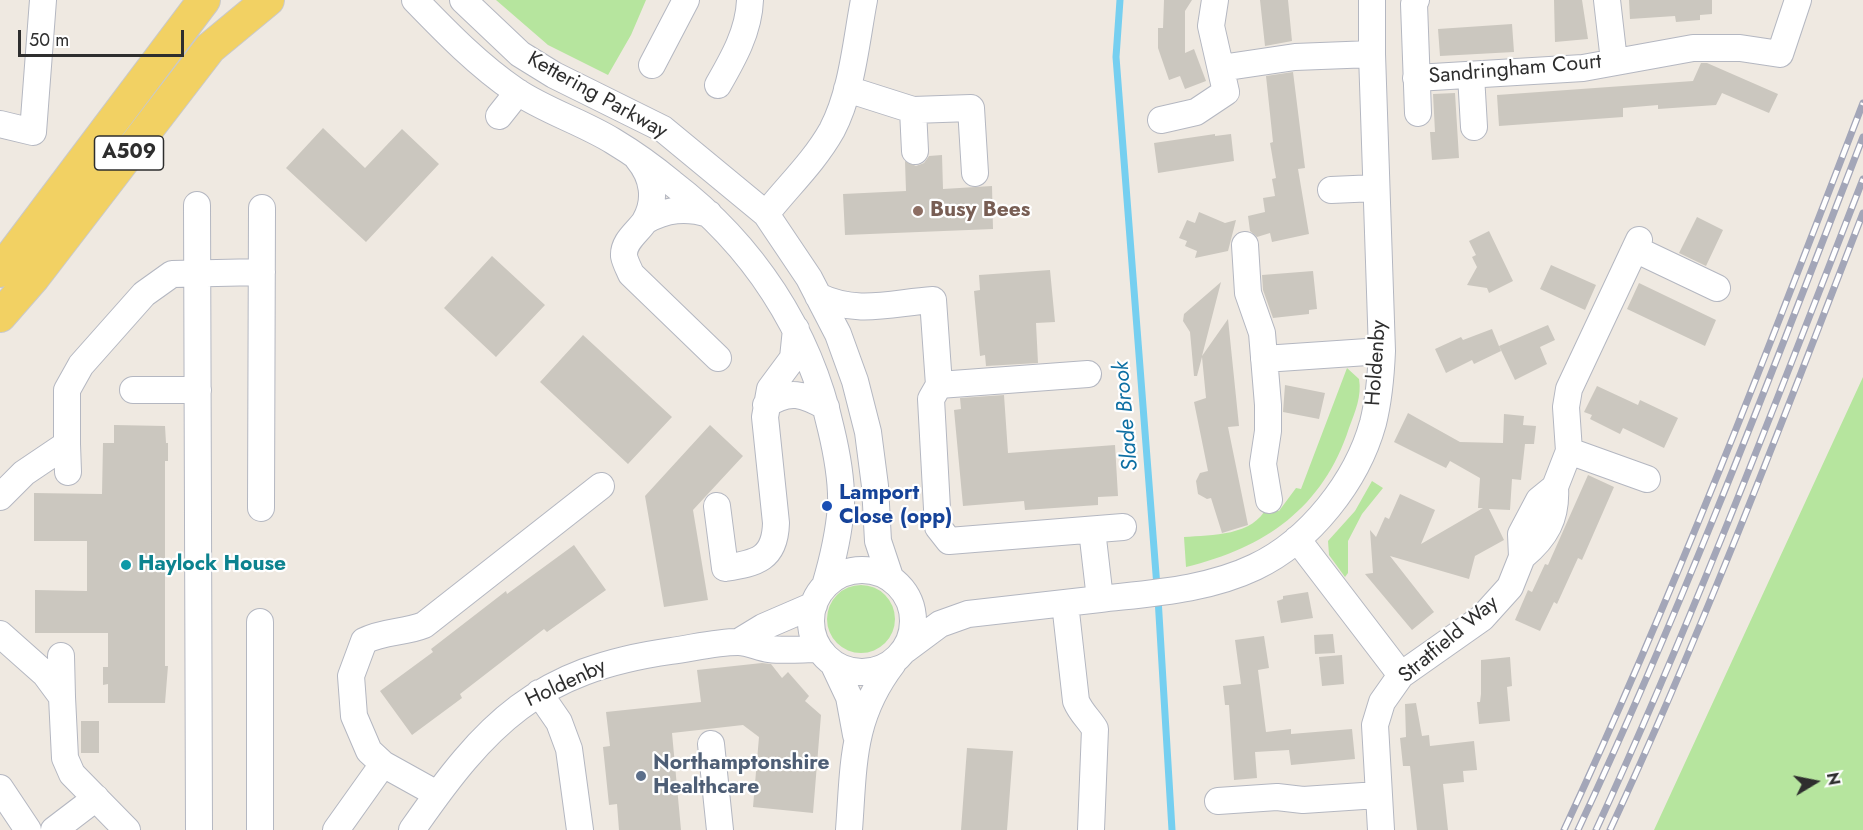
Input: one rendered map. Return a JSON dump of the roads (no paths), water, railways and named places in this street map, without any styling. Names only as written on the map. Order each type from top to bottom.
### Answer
[{"type":"main road","name":"A509","points":[[0,271],[204,0]]},
{"type":"main road","name":"A509","points":[[0,316],[34,277],[210,48],[268,0]]},
{"type":"street","points":[[0,124],[33,132],[43,0]]},
{"type":"street","points":[[415,0],[478,64],[518,92],[613,141],[723,225],[763,273],[796,328],[826,407],[838,459],[841,505],[835,550],[819,596],[813,635],[849,698],[856,735],[849,830]]},
{"type":"street","name":"Kettering Parkway","points":[[463,0],[520,54],[554,75],[663,129],[766,214],[818,296],[838,334],[855,381],[868,432],[875,486],[878,541],[898,586]]},
{"type":"street","points":[[652,65],[686,0]]},
{"type":"street","points":[[718,86],[737,52],[749,14],[750,0]]},
{"type":"street","points":[[766,214],[805,171],[832,129],[847,88],[864,0]]},
{"type":"street","points":[[1215,0],[1211,26],[1223,80]]},
{"type":"street","name":"Holdenby","points":[[899,656],[940,624],[968,614],[1179,589],[1223,579],[1257,566],[1296,539],[1330,504],[1355,467],[1372,424],[1380,387],[1382,351],[1372,0]]},
{"type":"street","name":"Sandringham Court","points":[[1416,0],[1413,3],[1418,113]]},
{"type":"street","name":"Sandringham Court","points":[[1607,0],[1614,61]]},
{"type":"street","name":"Sandringham Court","points":[[1416,78],[1562,70],[1709,47],[1740,48],[1788,57],[1797,3]]},
{"type":"street","points":[[1161,120],[1196,112],[1223,80],[1295,57],[1372,54]]},
{"type":"street","points":[[1471,75],[1474,127]]},
{"type":"street","points":[[847,88],[913,110],[971,108],[975,173]]},
{"type":"street","points":[[499,116],[518,92]]},
{"type":"street","points":[[913,110],[915,151]]},
{"type":"street","points":[[637,158],[646,169],[653,196],[645,221],[628,241],[624,256],[631,274],[718,358]]},
{"type":"street","points":[[1331,190],[1376,188]]},
{"type":"street","points":[[197,205],[199,830]]},
{"type":"street","points":[[261,508],[262,208]]},
{"type":"street","points":[[645,221],[677,209],[693,209],[709,214]]},
{"type":"street","name":"Stratfield Way","points":[[1381,830],[1375,725],[1382,702],[1401,675],[1482,618],[1510,587],[1522,557],[1521,534],[1539,500],[1555,487],[1569,451],[1566,407],[1569,389],[1637,244],[1717,288]]},
{"type":"street","points":[[1245,245],[1248,293],[1262,333],[1268,405],[1268,430],[1263,464],[1269,500]]},
{"type":"street","points":[[68,472],[67,390],[81,365],[144,294],[172,274],[262,272]]},
{"type":"street","points":[[818,296],[836,304],[865,308],[933,300],[939,385],[931,399],[938,527],[949,541],[1123,527]]},
{"type":"street","points":[[838,334],[865,308]]},
{"type":"street","points":[[717,506],[725,568],[749,564],[770,550],[775,539],[776,523],[765,417],[766,405],[770,389],[793,358],[796,328]]},
{"type":"street","points":[[1264,359],[1382,351]]},
{"type":"street","points":[[939,385],[1088,374]]},
{"type":"street","points":[[133,390],[198,390]]},
{"type":"street","points":[[766,405],[778,397],[795,393],[807,396],[826,407]]},
{"type":"street","points":[[0,497],[24,473],[67,444]]},
{"type":"street","points":[[1569,451],[1647,479]]},
{"type":"street","points":[[437,794],[383,765],[369,751],[354,716],[351,676],[364,641],[378,634],[408,632],[424,625],[601,486]]},
{"type":"street","points":[[1092,530],[1100,599]]},
{"type":"street","points":[[1296,539],[1401,675]]},
{"type":"street","points":[[819,596],[839,575],[856,570],[873,571],[898,586],[912,608],[914,623],[911,637],[870,698],[856,735]]},
{"type":"street","name":"Holdenby","points":[[898,586],[968,614]]},
{"type":"street","name":"Holdenby","points":[[412,830],[437,794],[483,738],[508,714],[539,693],[598,666],[636,656],[740,641],[819,596]]},
{"type":"street","points":[[1065,603],[1076,701],[1081,713],[1089,718],[1095,729],[1091,830]]},
{"type":"street","points":[[260,622],[260,830]]},
{"type":"street","points":[[0,634],[45,674],[62,697]]},
{"type":"street","name":"Holdenby","points":[[740,641],[769,649],[826,656]]},
{"type":"street","points":[[826,656],[848,670],[863,672],[879,670],[899,656]]},
{"type":"street","points":[[61,657],[65,758],[72,774],[128,830]]},
{"type":"street","points":[[539,693],[558,722],[569,749],[580,830]]},
{"type":"street","points":[[711,744],[720,830]]},
{"type":"street","points":[[336,830],[383,765]]},
{"type":"street","points":[[0,788],[28,830]]},
{"type":"street","points":[[1218,801],[1277,797],[1303,800],[1378,795]]},
{"type":"street","points":[[54,830],[96,798]]},
{"type":"waterway","name":"Slade Brook","points":[[1120,0],[1116,57],[1157,587]]},
{"type":"waterway","name":"Slade Brook","points":[[1158,598],[1172,830]]},
{"type":"railway","points":[[1564,830],[1683,560],[1863,103]]},
{"type":"railway","points":[[1578,830],[1691,573],[1863,137]]},
{"type":"railway","points":[[1596,830],[1701,588],[1863,179]]},
{"type":"railway","points":[[1610,830],[1710,601],[1863,213]]},
{"type":"place","name":"Busy Bees","points":[[918,211]]},
{"type":"place","name":"Lamport Close (opp)","points":[[827,506]]},
{"type":"place","name":"Haylock House","points":[[126,565]]},
{"type":"place","name":"Northamptonshire Healthcare","points":[[641,776]]}]
